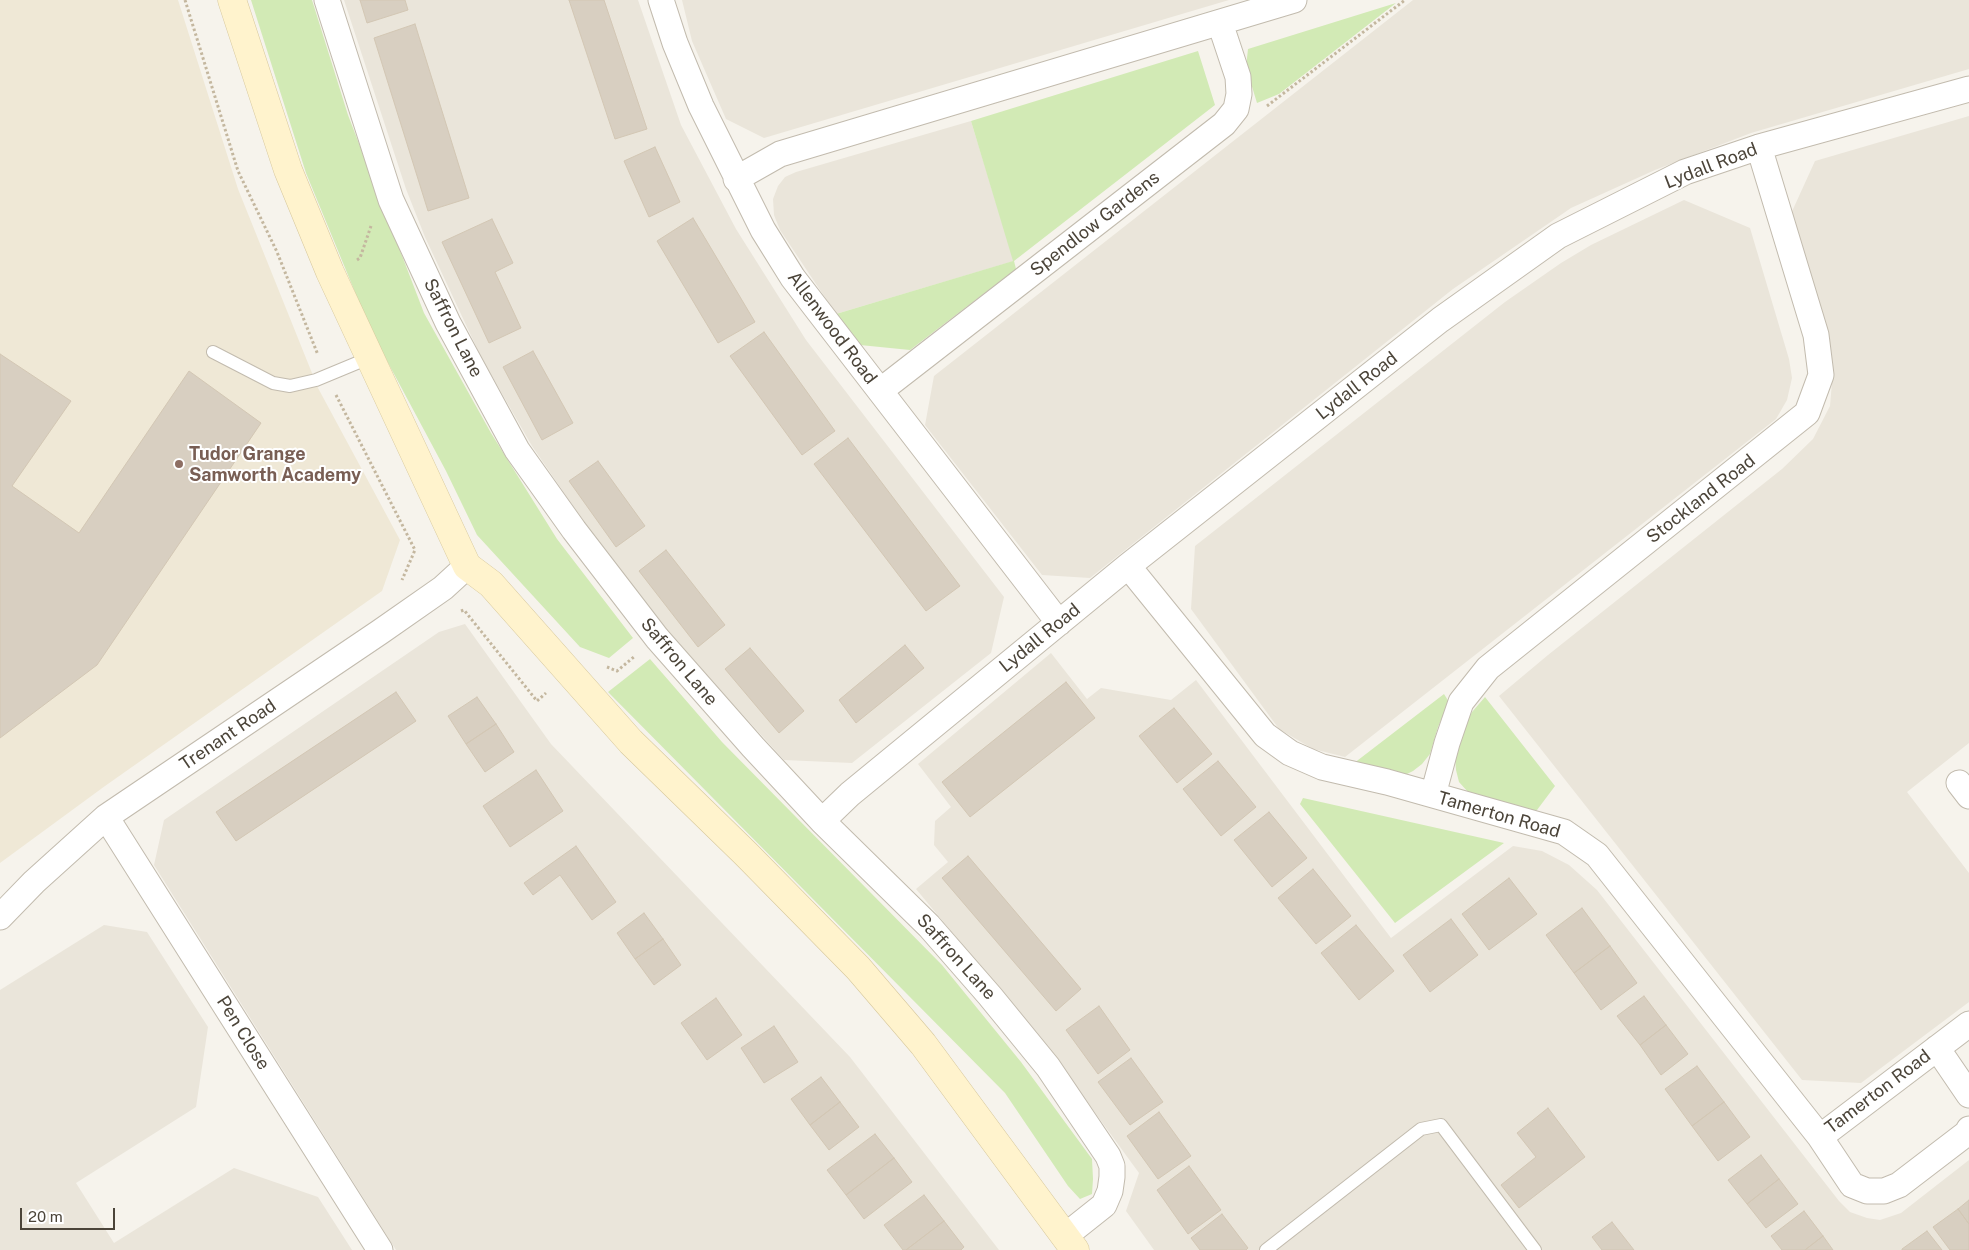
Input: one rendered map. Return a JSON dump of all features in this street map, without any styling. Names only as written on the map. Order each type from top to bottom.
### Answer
[{"type":"main road","name":"Saffron Lane","points":[[232,0],[288,170],[330,272],[467,566],[491,584],[631,742],[746,854],[858,968],[923,1044],[1070,1243]]},
{"type":"street","name":"Saffron Lane","points":[[327,0],[391,200],[448,323],[518,450],[574,530],[657,638],[753,747],[822,821],[930,926],[1048,1067],[1108,1156],[1112,1166],[1112,1177],[1110,1191],[1104,1205],[1070,1243]]},
{"type":"street","name":"Allenwood Road","points":[[661,0],[678,52],[701,106],[763,230],[793,278],[1059,623]]},
{"type":"street","points":[[736,179],[780,154],[1294,0]]},
{"type":"street","name":"Spendlow Gardens","points":[[880,391],[1224,124],[1236,109],[1239,94],[1238,77],[1220,22]]},
{"type":"street","name":"Lydall Road","points":[[822,821],[850,794],[1128,566],[1440,320],[1558,236],[1684,172],[1759,147],[1969,89]]},
{"type":"street","name":"Stockland Road","points":[[1433,795],[1447,743],[1461,702],[1488,668],[1807,413],[1821,375],[1816,334],[1759,147]]},
{"type":"street","name":"Trenant Road","points":[[0,918],[34,882],[106,817],[380,632],[443,588],[467,566]]},
{"type":"street","name":"Tamerton Road","points":[[1128,566],[1265,734],[1290,753],[1322,767],[1387,782],[1564,832],[1597,855],[1820,1137],[1852,1185],[1867,1192],[1884,1191],[1899,1185],[1968,1133],[1969,1129]]},
{"type":"street","name":"Pen Close","points":[[106,817],[380,1250]]},
{"type":"street","name":"Tamerton Road","points":[[1820,1137],[1969,1024]]},
{"type":"street","name":"Tamerton Road","points":[[1937,1048],[1969,1095]]},
{"type":"lane","points":[[213,352],[272,383],[290,386],[326,376],[370,358]]},
{"type":"lane","points":[[1266,1250],[1421,1129],[1441,1125],[1535,1250]]},
{"type":"path","points":[[185,0],[238,172],[277,252],[326,376],[415,550],[401,582]]},
{"type":"path","points":[[1224,124],[1245,123],[1405,0]]},
{"type":"path","points":[[330,272],[360,258],[378,204],[391,200]]},
{"type":"shaded area","name":"Tudor Grange Samworth Academy","points":[[0,0],[178,0],[238,189],[318,388],[400,540],[382,591],[105,786],[0,863]]},
{"type":"shaded area","points":[[344,0],[638,0],[681,125],[736,229],[806,340],[1004,597],[991,653],[852,763],[784,760],[670,635],[582,519],[532,446],[481,357],[425,237],[406,189]]},
{"type":"shaded area","points":[[682,0],[1229,0],[764,138],[726,119],[692,41]]},
{"type":"shaded area","points":[[1413,0],[1969,0],[1969,69],[1751,133],[1655,170],[1571,208],[1453,289],[1090,578],[1042,575],[925,425],[934,376]]},
{"type":"shaded area","points":[[1969,116],[1969,743],[1907,792],[1969,873],[1969,1002],[1861,1083],[1802,1080],[1499,696],[1782,469],[1813,439],[1830,406],[1832,382],[1825,334],[1789,218],[1815,161]]},
{"type":"shaded area","points":[[971,121],[1014,261],[836,314],[780,230],[774,215],[773,199],[778,186],[785,177],[796,172]]},
{"type":"shaded area","points":[[1684,200],[1750,228],[1789,359],[1792,378],[1787,400],[1776,419],[1345,757],[1313,749],[1279,729],[1191,609],[1195,546],[1505,302],[1561,263],[1591,245]]},
{"type":"shaded area","points":[[465,624],[551,744],[850,1057],[999,1250],[396,1250],[154,865],[164,820],[439,632]]},
{"type":"shaded area","points":[[1051,653],[1087,699],[1101,688],[1171,700],[1196,680],[1391,938],[1513,846],[1542,851],[1569,865],[1597,890],[1839,1201],[1850,1212],[1880,1220],[1901,1213],[1969,1160],[1969,1250],[1154,1250],[1126,1211],[1139,1173],[1045,1044],[916,889],[948,862],[934,845],[935,821],[951,807],[918,764]]},
{"type":"shaded area","points":[[104,925],[147,932],[208,1027],[196,1107],[76,1183],[114,1243],[234,1168],[318,1197],[352,1250],[0,1250],[0,990]]},
{"type":"green space","points":[[251,0],[312,0],[348,115],[424,313],[491,433],[557,539],[633,638],[609,658],[580,647],[477,535],[446,471],[371,331],[306,173]]},
{"type":"green space","points":[[1396,3],[1279,94],[1257,103],[1246,67],[1248,49]]},
{"type":"green space","points":[[1198,51],[1215,105],[1014,261],[1016,269],[910,350],[860,345],[836,314],[1013,261],[971,121]]},
{"type":"green space","points":[[650,659],[722,742],[942,965],[1021,1062],[1092,1159],[1092,1194],[1080,1199],[1068,1186],[1005,1093],[608,692]]},
{"type":"green space","points":[[1444,694],[1449,702],[1438,727],[1430,754],[1413,771],[1401,777],[1349,767]]},
{"type":"green space","points":[[1485,697],[1555,786],[1534,814],[1468,792],[1459,782],[1455,757],[1463,728],[1472,712]]},
{"type":"green space","points":[[1303,798],[1504,843],[1395,923],[1300,804]]},
{"type":"building","points":[[360,0],[405,0],[408,10],[367,23]]},
{"type":"building","points":[[569,0],[604,0],[647,129],[615,139]]},
{"type":"building","points":[[415,24],[469,198],[428,211],[374,38]]},
{"type":"building","points":[[655,147],[680,202],[649,217],[624,161]]},
{"type":"building","points":[[693,218],[755,322],[718,343],[657,241]]},
{"type":"building","points":[[492,219],[513,263],[495,272],[521,328],[489,343],[442,242]]},
{"type":"building","points":[[764,332],[835,431],[802,455],[730,356]]},
{"type":"building","points":[[533,351],[573,423],[542,440],[503,367]]},
{"type":"building","points":[[0,354],[71,401],[12,486],[79,533],[189,371],[261,423],[97,665],[0,738]]},
{"type":"building","points":[[848,438],[960,586],[926,611],[814,464]]},
{"type":"building","points":[[598,461],[645,526],[616,547],[569,481]]},
{"type":"building","points":[[666,550],[725,625],[698,647],[639,571]]},
{"type":"building","points":[[905,645],[924,668],[856,723],[839,700]]},
{"type":"building","points":[[750,648],[804,711],[779,733],[725,669]]},
{"type":"building","points":[[1066,682],[1095,718],[970,817],[942,782]]},
{"type":"building","points":[[396,692],[416,721],[236,841],[216,812]]},
{"type":"building","points":[[477,697],[496,724],[466,744],[448,716]]},
{"type":"building","points":[[1174,708],[1212,754],[1177,783],[1139,736]]},
{"type":"building","points":[[496,724],[514,752],[485,772],[466,744]]},
{"type":"building","points":[[1218,761],[1256,807],[1221,836],[1183,789]]},
{"type":"building","points":[[536,770],[563,811],[510,847],[483,806]]},
{"type":"building","points":[[1269,812],[1307,858],[1272,887],[1234,840]]},
{"type":"building","points":[[576,846],[616,902],[592,920],[560,875],[533,895],[524,883]]},
{"type":"building","points":[[968,856],[1081,989],[1056,1011],[942,878]]},
{"type":"building","points":[[1313,869],[1351,916],[1316,944],[1278,898]]},
{"type":"building","points":[[1509,878],[1537,914],[1489,950],[1462,914]]},
{"type":"building","points":[[1582,908],[1610,946],[1574,973],[1546,935]]},
{"type":"building","points":[[644,913],[663,939],[635,959],[617,933]]},
{"type":"building","points":[[1451,919],[1478,955],[1430,992],[1403,955]]},
{"type":"building","points":[[1356,925],[1394,971],[1359,1000],[1321,953]]},
{"type":"building","points":[[663,939],[681,965],[654,985],[635,959]]},
{"type":"building","points":[[1610,946],[1637,983],[1601,1010],[1574,973]]},
{"type":"building","points":[[1644,996],[1666,1025],[1640,1045],[1617,1016]]},
{"type":"building","points":[[716,998],[742,1035],[707,1060],[681,1023]]},
{"type":"building","points":[[1099,1006],[1130,1050],[1098,1074],[1066,1030]]},
{"type":"building","points":[[1666,1025],[1688,1054],[1661,1075],[1640,1045]]},
{"type":"building","points":[[774,1026],[798,1062],[764,1083],[741,1048]]},
{"type":"building","points":[[1131,1058],[1163,1102],[1130,1125],[1098,1082]]},
{"type":"building","points":[[1697,1066],[1724,1102],[1692,1126],[1665,1089]]},
{"type":"building","points":[[821,1077],[840,1102],[810,1125],[791,1099]]},
{"type":"building","points":[[840,1102],[859,1127],[829,1150],[810,1125]]},
{"type":"building","points":[[1724,1102],[1750,1137],[1718,1161],[1692,1126]]},
{"type":"building","points":[[1548,1108],[1585,1157],[1519,1208],[1501,1185],[1536,1157],[1517,1133]]},
{"type":"building","points":[[1159,1112],[1191,1156],[1158,1179],[1127,1136]]},
{"type":"building","points":[[875,1134],[894,1158],[846,1195],[827,1170]]},
{"type":"building","points":[[1761,1155],[1779,1179],[1747,1204],[1728,1180]]},
{"type":"building","points":[[894,1158],[912,1182],[864,1219],[846,1195]]},
{"type":"building","points":[[1189,1166],[1221,1210],[1188,1234],[1157,1190]]},
{"type":"building","points":[[1779,1179],[1798,1204],[1766,1228],[1747,1204]]},
{"type":"building","points":[[924,1195],[944,1221],[906,1250],[903,1250],[884,1225]]},
{"type":"building","points":[[1969,1200],[1969,1224],[1958,1209]]},
{"type":"building","points":[[1958,1209],[1969,1224],[1969,1250],[1950,1250],[1933,1227]]},
{"type":"building","points":[[1804,1211],[1823,1236],[1805,1250],[1782,1250],[1771,1236]]},
{"type":"building","points":[[1222,1214],[1248,1248],[1246,1250],[1200,1250],[1191,1238]]},
{"type":"building","points":[[944,1221],[964,1247],[961,1250],[906,1250]]},
{"type":"building","points":[[1612,1222],[1634,1250],[1602,1250],[1592,1237]]},
{"type":"building","points":[[1927,1231],[1942,1250],[1902,1250],[1902,1249]]},
{"type":"building","points":[[1823,1236],[1833,1250],[1805,1250]]},
{"type":"place","name":"Tudor Grange Samworth Academy","points":[[179,464]]}]
